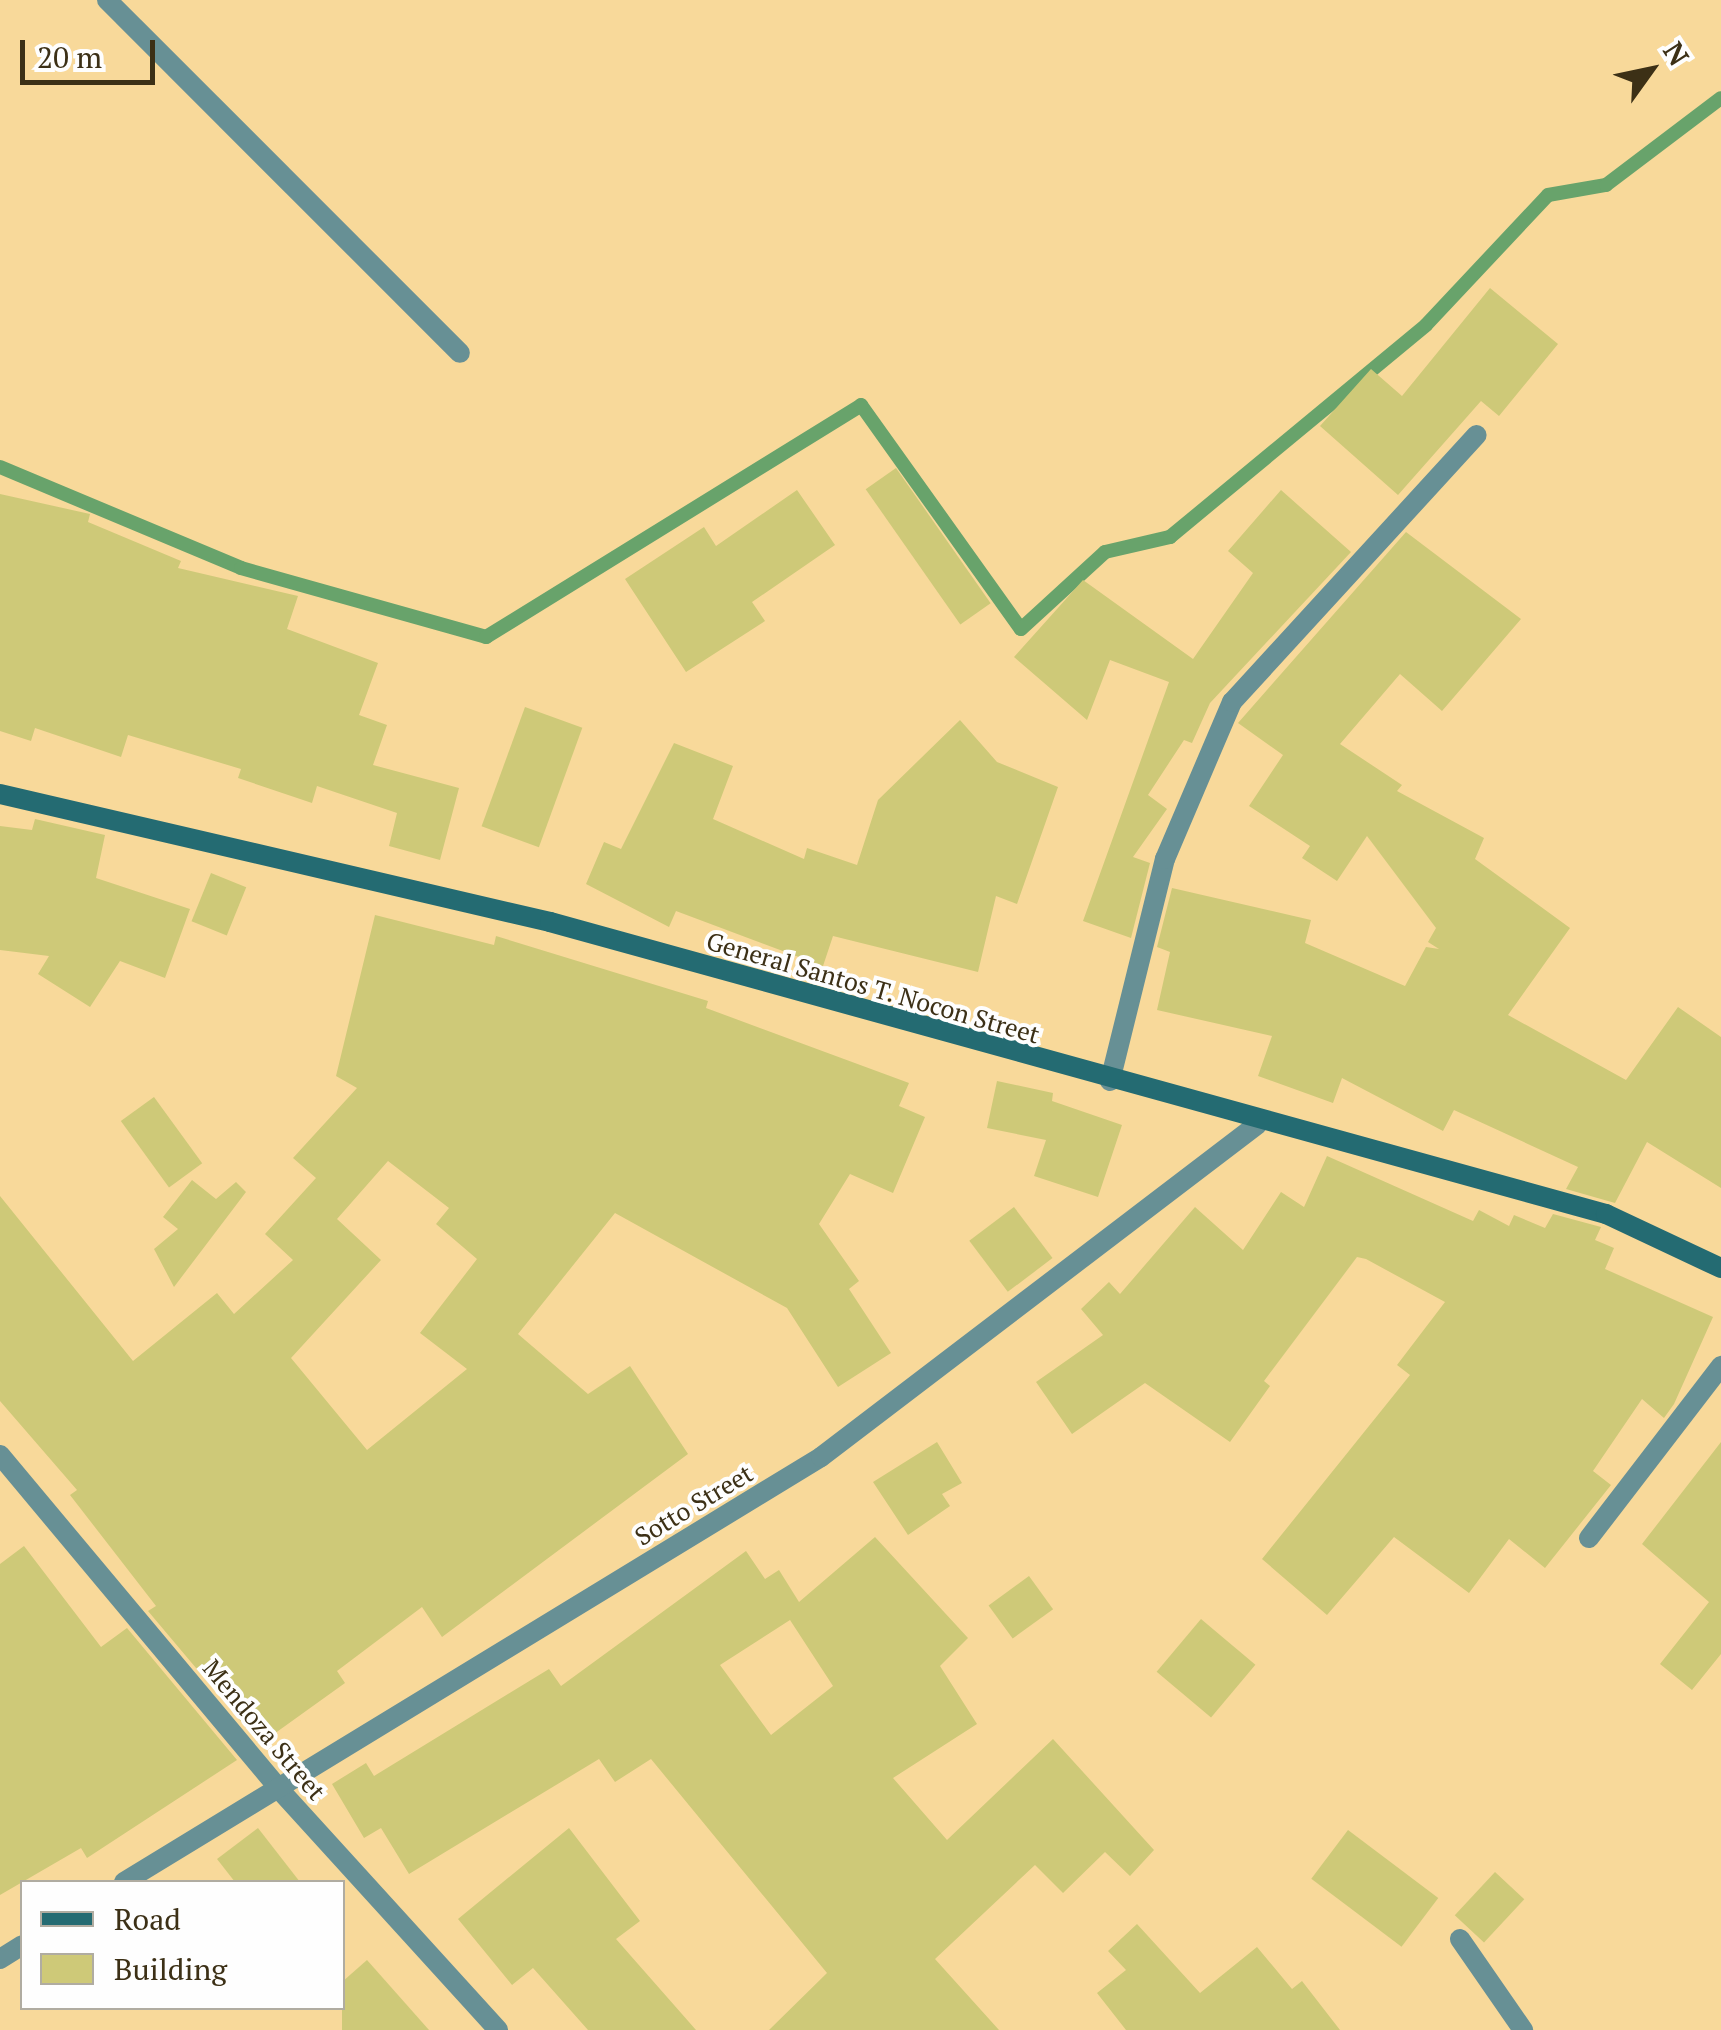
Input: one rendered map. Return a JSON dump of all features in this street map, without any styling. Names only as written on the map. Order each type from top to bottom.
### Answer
[{"type":"main road","name":"General Santos T. Nocon Street","points":[[0,794],[550,922],[1258,1124],[1606,1214],[1721,1268]]},
{"type":"street","points":[[107,0],[460,353]]},
{"type":"street","points":[[1110,1082],[1166,859],[1232,702],[1477,435]]},
{"type":"street","name":"Sotto Street","points":[[127,1880],[821,1457],[1258,1124]]},
{"type":"street","points":[[1588,1538],[1721,1366]]},
{"type":"street","name":"Mendoza Street","points":[[0,1454],[278,1788],[498,2030]]},
{"type":"street","points":[[1460,1939],[1523,2030]]},
{"type":"building","points":[[1490,288],[1558,344],[1499,416],[1481,401],[1398,495],[1320,426],[1371,369],[1402,396]]},
{"type":"building","points":[[896,468],[991,603],[960,624],[866,489]]},
{"type":"building","points":[[797,490],[835,545],[752,602],[765,621],[686,672],[625,579],[704,527],[716,546]]},
{"type":"building","points":[[1281,490],[1351,552],[1210,703],[1192,743],[1184,740],[1148,795],[1167,809],[1133,857],[1150,863],[1131,938],[1083,921],[1169,682],[1110,660],[1087,720],[1014,657],[1083,580],[1193,659],[1253,573],[1228,551]]},
{"type":"building","points":[[0,494],[90,514],[88,522],[181,561],[178,568],[298,596],[287,629],[378,663],[359,715],[387,725],[373,765],[459,788],[440,860],[389,846],[397,813],[317,786],[312,803],[238,778],[241,769],[128,735],[121,757],[35,728],[31,741],[0,731]]},
{"type":"building","points":[[1406,532],[1521,619],[1442,711],[1400,674],[1340,744],[1402,785],[1397,791],[1484,838],[1475,859],[1570,928],[1508,1015],[1626,1080],[1678,1007],[1721,1037],[1721,1188],[1647,1142],[1615,1203],[1566,1189],[1578,1167],[1454,1110],[1443,1131],[1342,1078],[1333,1103],[1258,1076],[1272,1036],[1157,1010],[1170,952],[1157,947],[1172,888],[1311,920],[1305,943],[1405,986],[1426,947],[1439,949],[1428,942],[1436,928],[1367,836],[1337,881],[1302,858],[1310,846],[1249,806],[1283,755],[1238,723]]},
{"type":"building","points":[[525,707],[582,728],[539,847],[482,826]]},
{"type":"building","points":[[960,720],[997,762],[1058,787],[1017,904],[996,896],[978,972],[833,936],[823,966],[676,911],[669,927],[586,884],[604,842],[621,849],[674,743],[733,766],[713,819],[804,859],[807,848],[857,865],[878,800]]},
{"type":"building","points":[[35,819],[105,835],[96,878],[190,909],[165,978],[120,961],[90,1007],[38,974],[49,956],[0,950],[0,826],[32,830]]},
{"type":"building","points":[[211,873],[246,887],[227,935],[192,921]]},
{"type":"building","points":[[375,915],[494,945],[496,936],[708,1001],[706,1008],[909,1083],[899,1106],[925,1117],[893,1193],[850,1174],[819,1224],[859,1281],[849,1289],[891,1353],[838,1387],[787,1308],[615,1213],[518,1334],[588,1394],[630,1366],[688,1454],[442,1637],[422,1607],[337,1671],[345,1683],[260,1744],[148,1611],[156,1606],[70,1495],[77,1490],[0,1401],[0,1196],[133,1361],[217,1293],[234,1314],[293,1260],[265,1234],[316,1178],[293,1158],[357,1088],[336,1076]],"holes":[[[388,1161],[449,1208],[436,1224],[477,1259],[420,1333],[467,1369],[367,1450],[291,1358],[381,1260],[337,1219]]]},
{"type":"building","points":[[997,1081],[1053,1093],[1052,1101],[1122,1125],[1098,1197],[1034,1176],[1046,1140],[987,1128]]},
{"type":"building","points":[[154,1097],[202,1163],[169,1187],[121,1121]]},
{"type":"building","points":[[1327,1156],[1473,1221],[1479,1210],[1509,1226],[1514,1215],[1545,1228],[1553,1214],[1601,1227],[1595,1240],[1614,1248],[1605,1269],[1713,1317],[1674,1404],[1664,1418],[1642,1399],[1593,1471],[1611,1485],[1545,1568],[1509,1539],[1469,1593],[1394,1537],[1327,1615],[1262,1559],[1410,1375],[1397,1365],[1445,1302],[1366,1259],[1357,1257],[1264,1381],[1270,1386],[1230,1442],[1145,1383],[1072,1434],[1036,1382],[1103,1335],[1081,1309],[1109,1282],[1120,1294],[1195,1207],[1243,1250],[1281,1192],[1304,1207]]},
{"type":"building","points":[[192,1180],[216,1199],[236,1182],[246,1192],[174,1287],[154,1249],[178,1229],[163,1217]]},
{"type":"building","points":[[1014,1207],[1053,1258],[1008,1292],[969,1241]]},
{"type":"building","points":[[937,1442],[962,1483],[942,1494],[950,1506],[908,1535],[873,1482]]},
{"type":"building","points":[[1721,1442],[1721,1654],[1692,1690],[1660,1664],[1709,1602],[1642,1544]]},
{"type":"building","points":[[875,1537],[968,1638],[940,1666],[977,1724],[893,1778],[947,1840],[1053,1739],[1154,1850],[1130,1876],[1105,1852],[1063,1893],[1035,1865],[935,1959],[999,2030],[769,2030],[827,1973],[651,1759],[615,1782],[599,1759],[409,1874],[381,1828],[364,1838],[332,1784],[366,1763],[374,1776],[549,1669],[561,1686],[746,1551],[765,1579],[779,1570],[799,1602]],"holes":[[[790,1620],[833,1686],[771,1735],[720,1665]]]},
{"type":"building","points":[[24,1546],[101,1647],[127,1628],[237,1760],[87,1858],[81,1848],[0,1895],[0,1564]]},
{"type":"building","points":[[1029,1576],[1053,1609],[1013,1639],[989,1605]]},
{"type":"building","points":[[1201,1619],[1255,1665],[1211,1717],[1157,1672]]},
{"type":"building","points":[[258,1828],[298,1880],[233,1880],[217,1859]]},
{"type":"building","points":[[569,1828],[640,1921],[616,1939],[696,2030],[588,2030],[533,1968],[512,1985],[458,1919]]},
{"type":"building","points":[[1348,1830],[1438,1898],[1402,1947],[1311,1879]]},
{"type":"building","points":[[1495,1872],[1524,1899],[1484,1942],[1455,1915]]},
{"type":"building","points":[[1137,1924],[1200,1993],[1257,1947],[1292,1989],[1302,1981],[1340,2030],[1126,2030],[1097,1993],[1126,1970],[1108,1951]]},
{"type":"building","points":[[367,1960],[429,2030],[342,2030],[345,1979]]},
{"type":"waterway","points":[[0,467],[241,568],[486,637],[861,405],[1021,629],[1105,552],[1170,537],[1426,325],[1548,195],[1606,185],[1721,98]]}]
